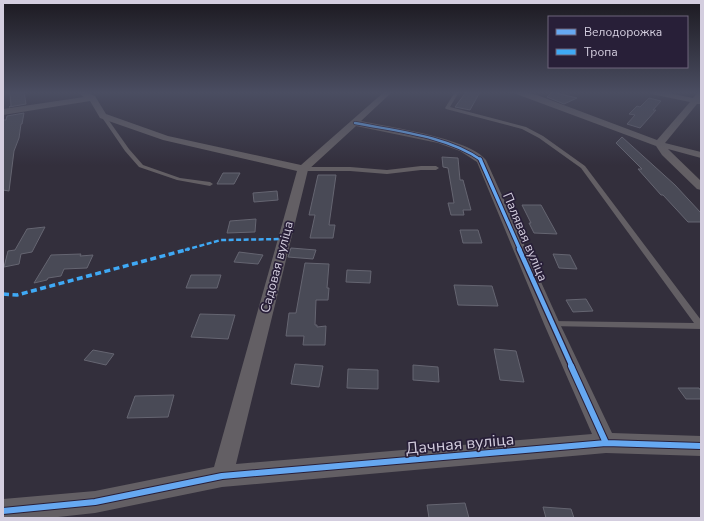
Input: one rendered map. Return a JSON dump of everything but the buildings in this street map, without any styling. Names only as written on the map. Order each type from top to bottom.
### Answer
[{"type":"street","points":[[104,116],[115,122],[166,138],[278,162],[303,170],[362,116]]},
{"type":"street","points":[[585,116],[659,144],[701,155]]},
{"type":"street","points":[[659,144],[684,116]]},
{"type":"street","name":"Палявая вуліца","points":[[355,123],[440,141],[464,149],[481,160],[552,324],[606,443]]},
{"type":"street","points":[[659,144],[666,153],[701,187]]},
{"type":"street","name":"Садовая вуліца","points":[[222,476],[303,170]]},
{"type":"street","name":"Дачная вуліца","points":[[3,511],[96,502],[222,476],[606,443],[701,446]]},
{"type":"lane","points":[[103,116],[127,150],[141,166],[179,179],[210,184]]},
{"type":"lane","points":[[480,116],[524,128],[541,137],[583,167],[701,326],[552,324]]},
{"type":"lane","points":[[303,170],[350,169],[387,172],[421,168],[436,168]]},
{"type":"marked path","points":[[3,294],[17,295],[221,240],[284,239]]},
{"type":"cycle path","points":[[355,123],[440,141],[464,149],[481,160],[552,324],[606,443]]},
{"type":"cycle path","points":[[3,511],[95,502],[222,476],[606,443],[701,446]]}]
